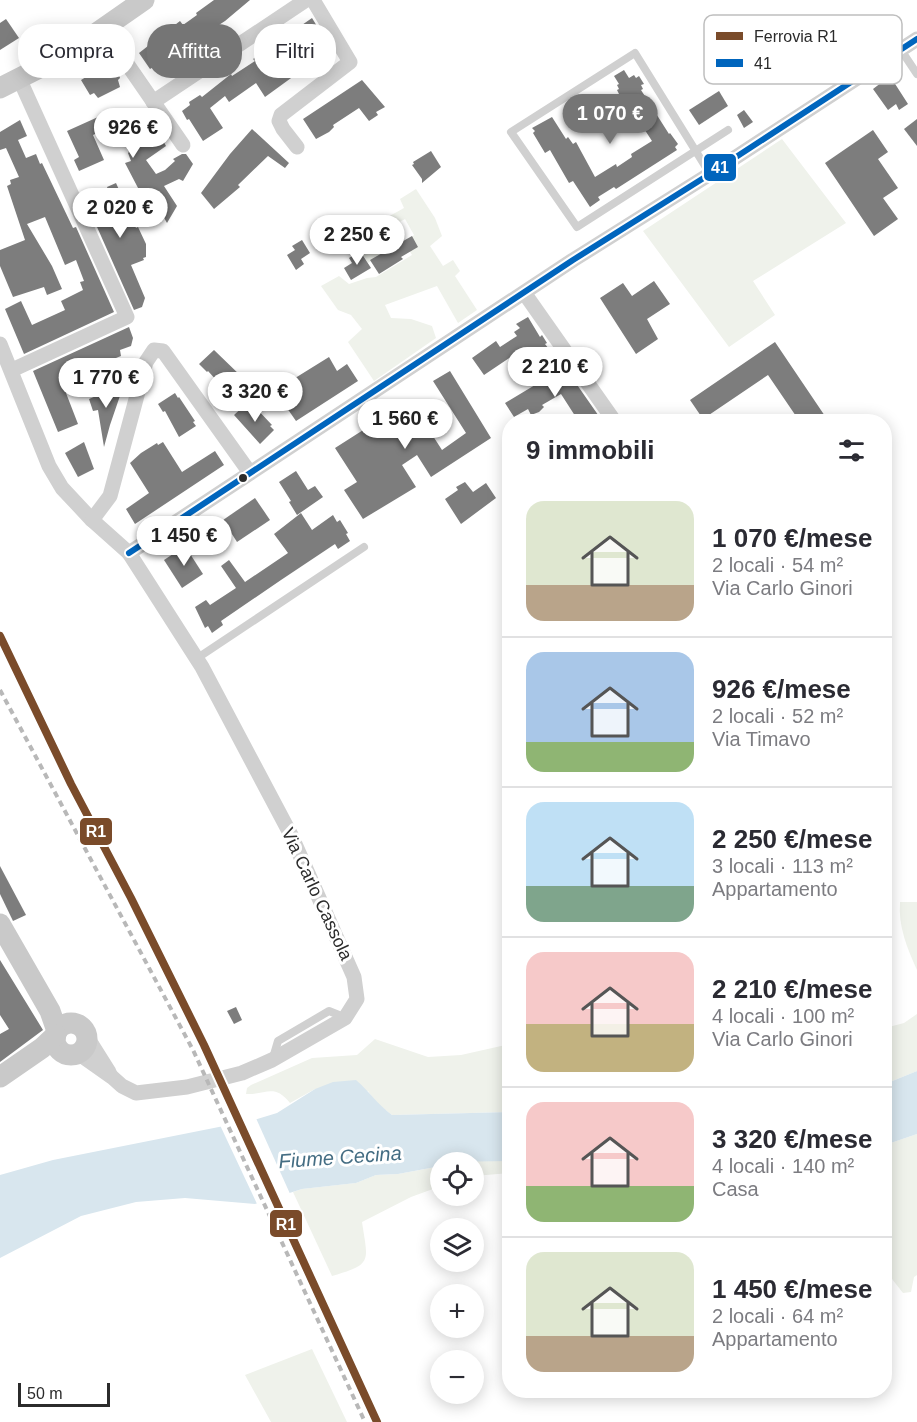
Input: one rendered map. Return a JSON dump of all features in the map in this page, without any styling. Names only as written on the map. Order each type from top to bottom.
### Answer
[{"type":"street","points":[[110,24],[144,0]]},
{"type":"street","points":[[153,102],[306,0]]},
{"type":"street","points":[[297,147],[279,121],[281,115],[350,62],[313,0]]},
{"type":"street","points":[[902,49],[917,39]]},
{"type":"street","points":[[135,76],[183,145]]},
{"type":"street","points":[[0,88],[19,78],[127,317],[12,370]]},
{"type":"street","points":[[129,553],[525,294],[573,260],[848,84]]},
{"type":"street","points":[[525,294],[609,414]]},
{"type":"street","name":"Via Carlo Cassola","points":[[0,344],[49,466],[62,488],[92,520],[129,553],[196,659],[291,835],[354,977],[357,999],[345,1018],[272,1060],[242,1074],[187,1087],[136,1093],[122,1086],[64,1040]]},
{"type":"street","points":[[92,520],[110,496],[146,362],[154,350],[164,351],[250,473]]},
{"type":"street","points":[[0,1077],[64,1040],[50,1011],[3,937]]},
{"type":"lane","points":[[710,174],[696,151],[635,53],[511,132],[577,227],[696,151],[728,130]]},
{"type":"lane","points":[[902,53],[917,74]]},
{"type":"lane","points":[[196,659],[364,547]]},
{"type":"shaded area","points":[[782,139],[846,223],[753,281],[775,315],[729,347],[643,231]]},
{"type":"shaded area","points":[[416,189],[435,218],[442,236],[430,246],[443,266],[453,260],[460,271],[455,276],[477,310],[458,323],[437,286],[385,305],[391,318],[411,319],[432,326],[436,338],[374,381],[348,342],[362,329],[351,315],[338,310],[321,286],[339,276],[349,284],[376,277],[412,255],[405,243],[414,235],[405,219],[394,225],[399,234],[395,246],[368,263],[356,243],[342,250],[339,244],[404,208],[400,199]]},
{"type":"shaded area","points":[[900,902],[917,902],[917,970],[902,928]]},
{"type":"shaded area","points":[[917,1014],[917,1071],[892,1081],[892,1026],[904,1023]]},
{"type":"shaded area","points":[[375,1039],[428,1057],[461,1055],[502,1046],[502,1112],[392,1115],[376,1103],[368,1091],[315,1089],[290,1103],[279,1093],[270,1091],[246,1094],[247,1088],[251,1085],[312,1058],[357,1055]]},
{"type":"shaded area","points":[[917,1134],[917,1275],[914,1277],[911,1292],[903,1293],[892,1279],[892,1143]]},
{"type":"shaded area","points":[[484,1161],[502,1161],[502,1174],[484,1175]]},
{"type":"shaded area","points":[[430,1168],[430,1190],[362,1222],[366,1246],[365,1260],[355,1268],[332,1276],[293,1192],[356,1183],[376,1175],[398,1174]]},
{"type":"shaded area","points":[[312,1349],[347,1422],[271,1422],[245,1375]]},
{"type":"water","points":[[917,1071],[917,1134],[892,1143],[892,1081]]},
{"type":"water","name":"Fiume Cecina","points":[[356,1080],[392,1115],[502,1112],[502,1161],[484,1161],[484,1152],[430,1152],[430,1168],[398,1174],[376,1175],[356,1183],[302,1189],[255,1204],[185,1198],[136,1202],[81,1216],[0,1258],[0,1175],[53,1160],[254,1120],[277,1113],[315,1089],[333,1082]]},
{"type":"pier","points":[[255,1116],[291,1196],[258,1206],[219,1123]]},
{"type":"building","points":[[214,0],[250,0],[220,24],[184,24],[197,15],[196,13]]},
{"type":"building","points":[[312,18],[316,24],[303,24]]},
{"type":"building","points":[[6,19],[18,39],[0,50],[0,23]]},
{"type":"building","points":[[147,47],[147,65],[139,53]]},
{"type":"building","points":[[254,62],[254,78],[291,78],[265,97],[256,83],[229,102],[225,96],[210,108],[223,128],[203,141],[182,111],[190,105],[189,102],[200,95],[202,97],[226,78],[242,78],[242,69]]},
{"type":"building","points":[[624,70],[629,78],[634,75],[636,78],[639,76],[644,84],[641,85],[643,89],[641,90],[678,144],[675,147],[677,150],[616,189],[614,187],[598,197],[600,200],[590,207],[573,181],[569,183],[550,150],[545,153],[532,128],[552,117],[566,139],[568,137],[573,144],[576,142],[595,177],[616,164],[617,167],[632,157],[631,154],[652,141],[639,121],[635,124],[633,120],[630,122],[625,114],[628,112],[617,90],[619,84],[614,76]]},
{"type":"building","points":[[84,78],[120,78],[118,80],[120,87],[98,98],[94,93],[90,95],[81,80]]},
{"type":"building","points":[[362,80],[385,107],[376,112],[378,115],[369,121],[359,108],[333,125],[334,127],[329,132],[316,139],[303,119]]},
{"type":"building","points":[[880,84],[895,84],[908,104],[899,110],[896,104],[888,110],[873,89]]},
{"type":"building","points":[[719,91],[728,106],[699,125],[689,110]]},
{"type":"building","points":[[118,108],[135,138],[156,128],[166,146],[146,160],[156,174],[165,170],[175,161],[173,159],[182,154],[186,154],[193,164],[183,181],[179,179],[164,186],[177,206],[167,223],[159,209],[157,210],[154,206],[149,209],[125,163],[131,161],[129,152],[114,125],[93,135],[104,160],[79,171],[74,160],[79,157],[67,131]]},
{"type":"building","points":[[744,110],[753,122],[744,128],[737,115]]},
{"type":"building","points":[[917,119],[917,146],[904,129]]},
{"type":"building","points":[[20,120],[27,136],[18,140],[26,158],[36,154],[40,164],[42,163],[73,228],[76,227],[114,312],[24,354],[5,309],[21,301],[32,325],[65,310],[61,301],[83,290],[80,282],[84,281],[76,260],[65,265],[45,217],[27,224],[52,266],[62,289],[47,295],[44,287],[13,297],[0,266],[0,250],[25,240],[7,186],[11,184],[10,180],[19,177],[6,148],[0,150],[0,132]]},
{"type":"building","points":[[252,129],[289,163],[285,168],[268,156],[238,185],[240,187],[214,209],[201,193]]},
{"type":"building","points":[[873,130],[888,152],[878,159],[898,188],[883,198],[898,219],[874,236],[825,163]]},
{"type":"building","points":[[431,151],[441,167],[422,183],[422,179],[412,165],[413,162]]},
{"type":"building","points":[[116,183],[136,228],[138,227],[146,244],[144,260],[131,265],[145,298],[142,307],[134,310],[85,200],[108,190],[107,187]]},
{"type":"building","points":[[412,236],[418,247],[379,274],[370,260]]},
{"type":"building","points":[[302,240],[310,253],[301,259],[304,264],[296,270],[287,255],[295,250],[292,246]]},
{"type":"building","points":[[360,251],[371,268],[351,280],[344,268],[352,263],[349,258]]},
{"type":"building","points":[[654,281],[670,304],[647,319],[658,339],[636,354],[600,298],[623,283],[632,296]]},
{"type":"building","points":[[528,317],[540,337],[542,335],[547,343],[545,344],[549,349],[546,351],[549,354],[538,362],[536,360],[529,364],[521,350],[484,375],[472,358],[496,341],[500,347],[517,336],[514,332],[520,328],[516,324]]},
{"type":"building","points":[[129,327],[133,338],[131,346],[120,350],[121,356],[101,364],[103,369],[77,381],[80,388],[66,393],[78,424],[58,432],[33,371]]},
{"type":"building","points":[[775,342],[824,414],[795,414],[768,375],[710,414],[700,414],[690,400]]},
{"type":"building","points":[[214,350],[243,378],[228,393],[199,364]]},
{"type":"building","points":[[329,357],[337,371],[347,364],[358,381],[296,421],[280,398],[276,401],[271,393]]},
{"type":"building","points":[[566,369],[597,414],[574,414],[561,394],[542,405],[544,407],[539,412],[530,414],[528,409],[519,414],[512,414],[505,403]]},
{"type":"building","points":[[450,371],[491,438],[431,477],[417,455],[402,465],[416,487],[363,519],[344,490],[357,482],[335,448],[404,404],[416,421],[412,423],[424,438],[431,433],[442,450],[466,433],[433,381]]},
{"type":"building","points":[[123,387],[104,447],[98,410],[93,411],[89,399]]},
{"type":"building","points":[[175,393],[195,421],[193,422],[196,426],[179,437],[165,411],[163,412],[158,404]]},
{"type":"building","points":[[247,403],[250,406],[252,404],[274,430],[260,444],[234,415]]},
{"type":"building","points":[[84,442],[94,469],[78,477],[65,453]]},
{"type":"building","points":[[163,442],[182,472],[215,451],[224,465],[135,524],[126,509],[149,493],[130,463],[141,453]]},
{"type":"building","points":[[296,471],[308,490],[315,486],[323,497],[297,515],[279,482]]},
{"type":"building","points":[[465,482],[473,492],[486,483],[496,498],[461,524],[445,499],[458,490],[456,487]]},
{"type":"building","points":[[255,498],[270,520],[237,542],[223,520]]},
{"type":"building","points":[[301,513],[312,530],[333,515],[337,522],[340,520],[350,541],[338,549],[335,544],[221,621],[223,625],[212,633],[208,626],[205,628],[195,607],[206,600],[210,605],[236,588],[221,566],[229,560],[245,582],[288,553],[274,534]]},
{"type":"building","points":[[185,546],[203,574],[182,588],[164,560]]},
{"type":"building","points":[[0,866],[26,915],[13,921],[0,894]]},
{"type":"building","points":[[0,960],[43,1030],[0,1062],[0,1034],[9,1029],[0,1015]]},
{"type":"building","points":[[236,1007],[242,1020],[234,1024],[227,1011]]},
{"type":"railway","points":[[0,690],[193,1050],[365,1422]]},
{"type":"railway","points":[[334,1328],[377,1422]]},
{"type":"rail line","name":"R1","points":[[0,636],[71,784],[204,1045],[377,1422]]},
{"type":"transit line","name":"41","points":[[902,49],[917,39]]},
{"type":"transit line","name":"41","points":[[129,553],[573,260],[848,84]]}]
